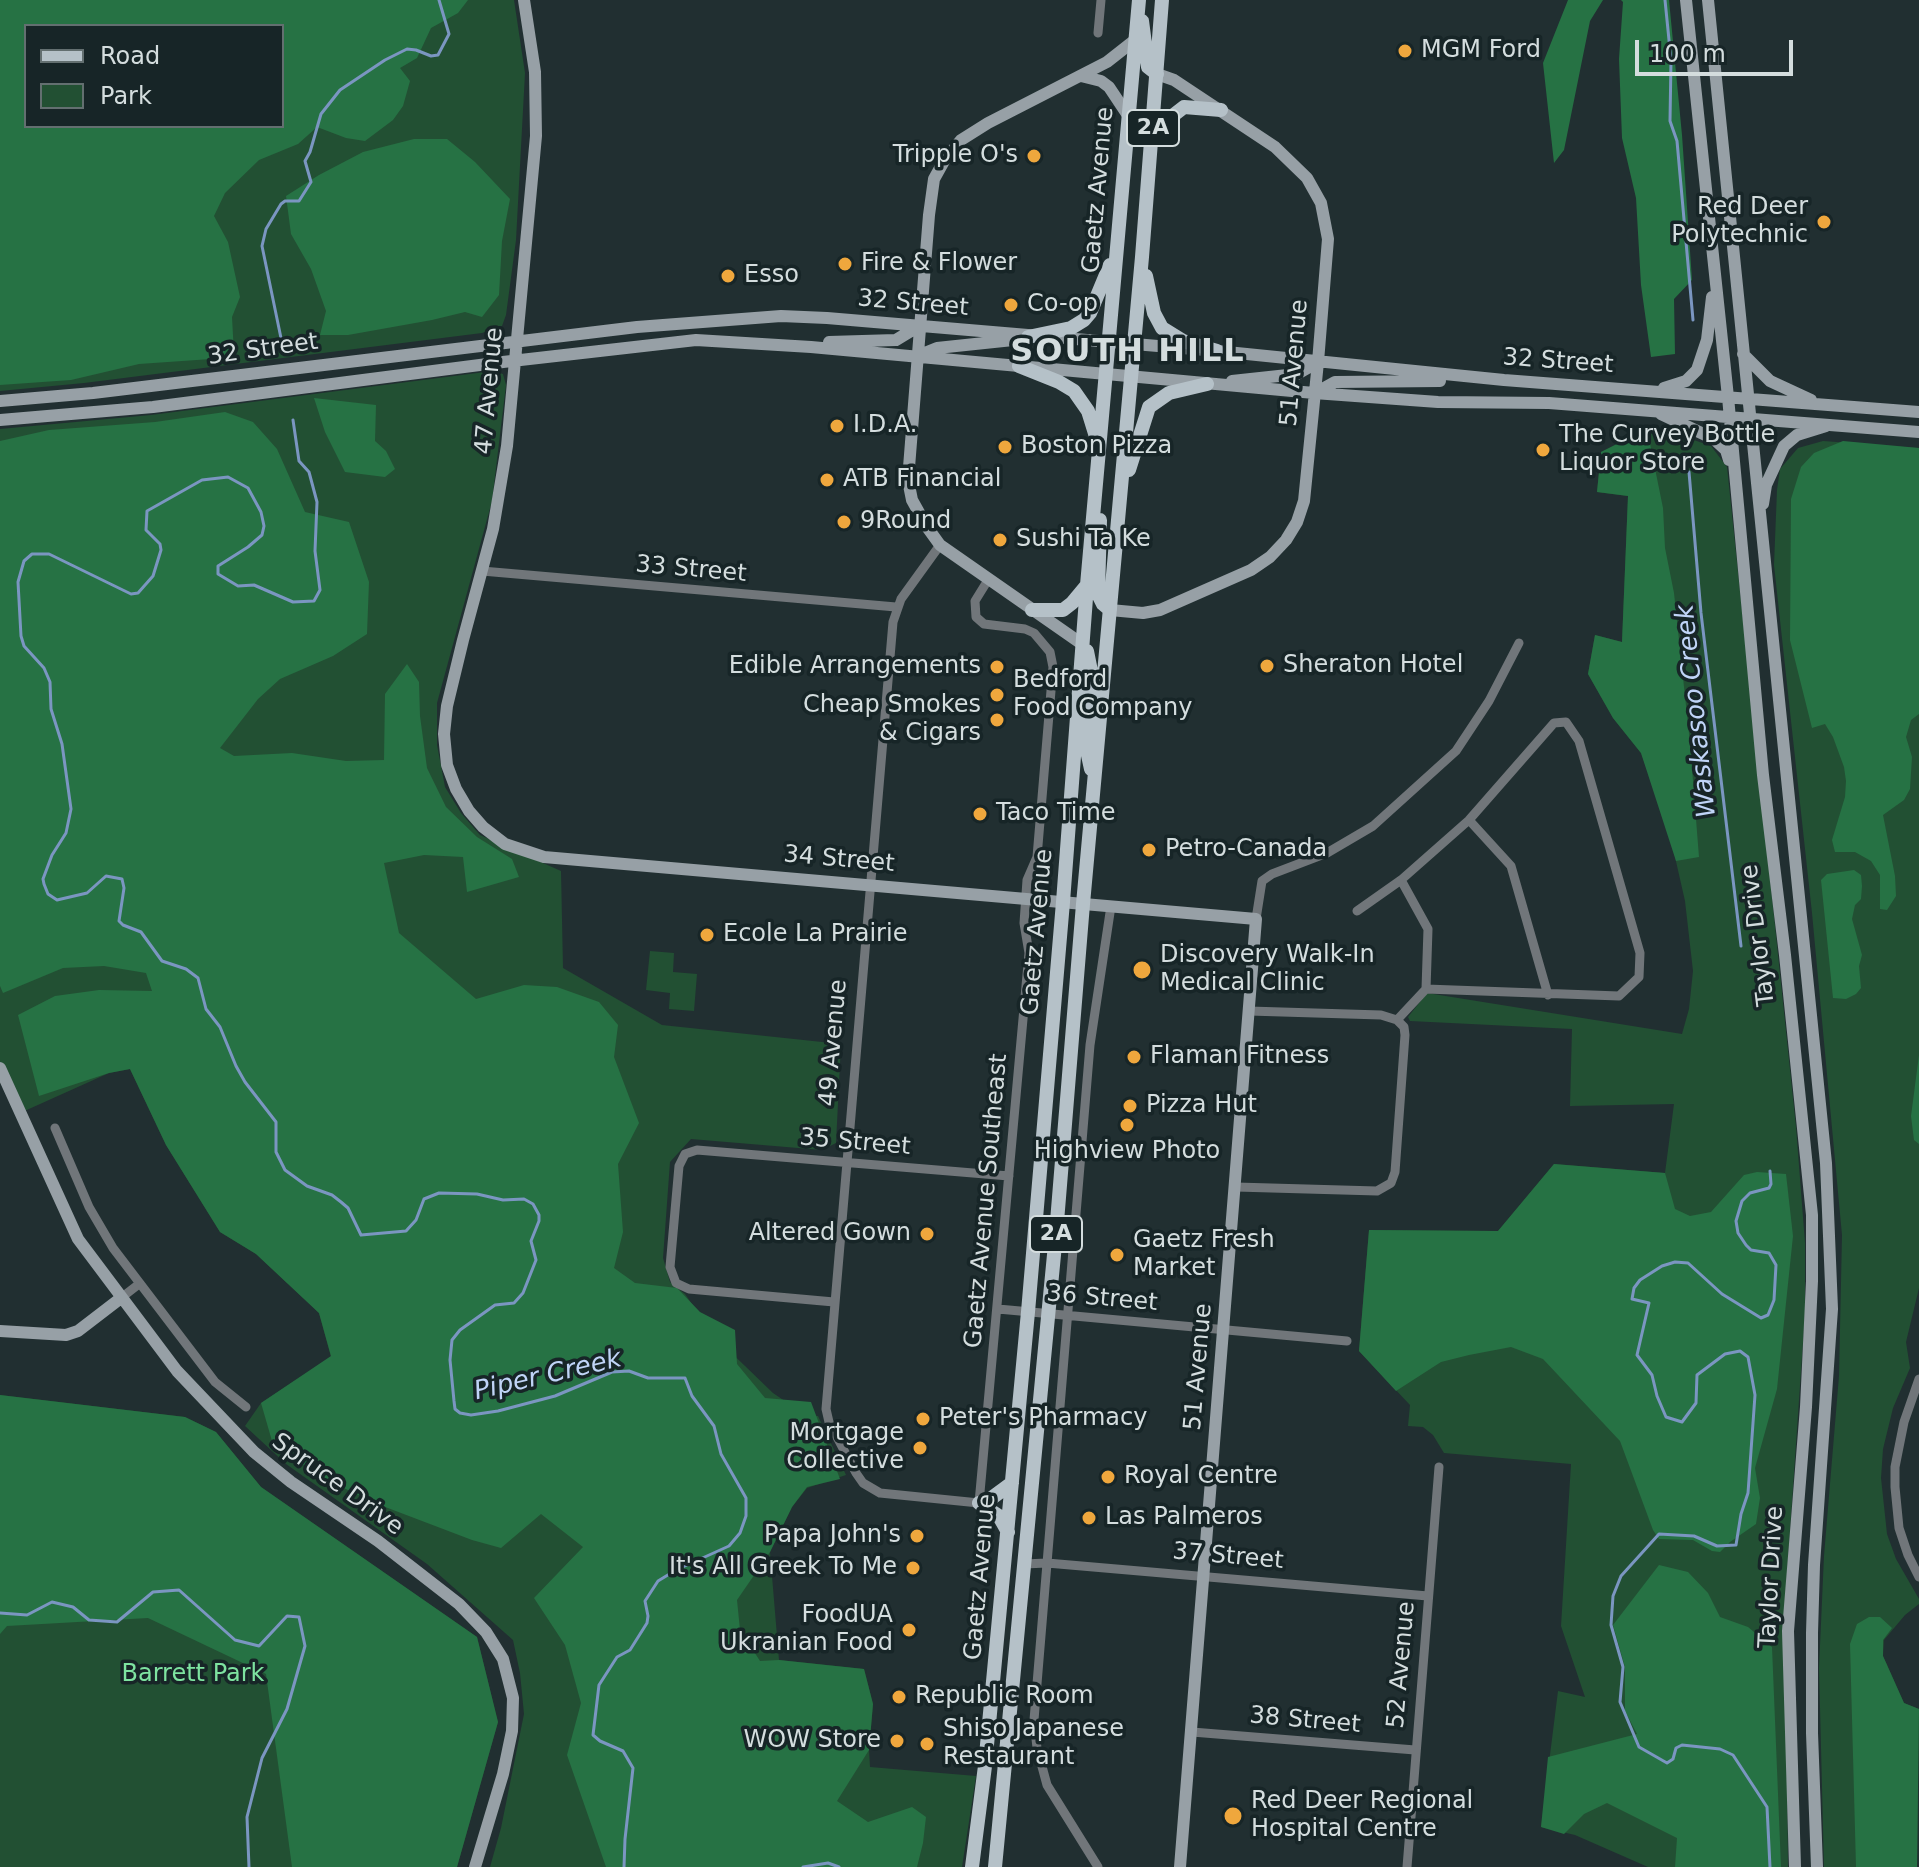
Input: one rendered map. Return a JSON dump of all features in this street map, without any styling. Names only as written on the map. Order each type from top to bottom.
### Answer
[{"type":"main road","name":"47 Avenue","points":[[451,780],[444,750],[445,721],[504,472],[536,121],[533,55],[524,0]]},
{"type":"main road","name":"Gaetz Avenue","points":[[995,1867],[1049,1314],[1083,904],[1135,346],[1162,0]]},
{"type":"main road","name":"Taylor Drive","points":[[1686,0],[1730,416],[1761,760],[1812,1215],[1806,1407],[1788,1631],[1795,1867]]},
{"type":"main road","name":"Taylor Drive","points":[[1708,0],[1826,1163],[1832,1309],[1812,1633],[1817,1867]]},
{"type":"main road","name":"Gaetz Avenue","points":[[972,1867],[1028,1312],[1094,501],[1139,2]]},
{"type":"main road","points":[[1139,2],[1148,67],[1157,74]]},
{"type":"main road","points":[[1094,784],[1086,746],[1091,671],[1086,649],[940,545],[912,500],[908,480],[929,204],[934,179],[944,161],[972,132],[1107,62],[1135,40]]},
{"type":"main road","name":"51 Avenue","points":[[1110,610],[1143,613],[1160,610],[1251,570],[1278,550],[1292,531],[1304,501],[1318,362],[1328,239],[1321,203],[1295,163],[1221,110],[1174,80],[1157,74]]},
{"type":"main road","points":[[1081,76],[1101,81],[1109,87],[1127,114]]},
{"type":"main road","points":[[1153,131],[1184,107],[1221,110]]},
{"type":"main road","points":[[917,357],[937,348],[999,343],[1071,328],[1090,313],[1116,250]]},
{"type":"main road","points":[[1142,257],[1151,306],[1162,328],[1183,341],[1217,351]]},
{"type":"main road","points":[[1652,391],[1686,381],[1697,370],[1707,340],[1715,270]]},
{"type":"main road","name":"32 Street","points":[[0,401],[78,395],[665,324],[781,316],[1217,351],[1504,380],[1919,412]]},
{"type":"main road","points":[[811,347],[829,342],[896,340],[919,326]]},
{"type":"main road","name":"32 Street","points":[[0,420],[153,407],[514,360],[696,340],[811,347],[1314,393],[1438,402],[1549,403],[1651,409],[1919,432]]},
{"type":"main road","points":[[1743,354],[1758,372],[1776,385],[1826,405]]},
{"type":"main road","points":[[1120,497],[1149,407],[1169,393],[1207,384],[1297,374],[1318,362]]},
{"type":"main road","points":[[1019,366],[1074,391],[1088,411],[1099,448]]},
{"type":"main road","points":[[1314,393],[1335,382],[1504,380]]},
{"type":"main road","points":[[1651,409],[1721,444],[1736,480]]},
{"type":"main road","points":[[1760,523],[1766,485],[1779,453],[1797,435],[1835,424]]},
{"type":"main road","points":[[1094,501],[1099,510],[1101,533],[1098,594],[1110,610]]},
{"type":"main road","points":[[1032,610],[1063,610],[1087,585]]},
{"type":"main road","name":"34 Street","points":[[451,780],[469,811],[483,827],[505,844],[532,855],[1256,919]]},
{"type":"main road","name":"51 Avenue","points":[[1180,1867],[1256,919]]},
{"type":"main road","name":"Spruce Drive","points":[[0,1068],[78,1239],[177,1371],[254,1452],[459,1604],[486,1632],[503,1659],[513,1698],[512,1731],[503,1774],[475,1867]]},
{"type":"main road","points":[[0,1331],[66,1335],[78,1331],[121,1298]]},
{"type":"main road","points":[[979,1503],[989,1500],[1012,1483]]},
{"type":"main road","points":[[979,1503],[999,1516],[1008,1532]]},
{"type":"street","points":[[1098,33],[1101,0]]},
{"type":"street","name":"49 Avenue","points":[[940,545],[896,607],[893,622],[826,1413],[863,1483],[880,1493],[979,1503]]},
{"type":"street","name":"33 Street","points":[[482,571],[896,607]]},
{"type":"street","name":"Gaetz Avenue Southeast","points":[[979,1503],[1029,953],[1024,928],[1027,877],[1037,857],[1053,660],[1048,647],[1034,633],[984,624],[976,617],[975,601],[988,580]]},
{"type":"street","points":[[1256,919],[1262,881],[1272,874],[1327,853],[1373,826],[1456,751],[1489,701],[1519,643]]},
{"type":"street","points":[[1357,911],[1401,880],[1469,820],[1554,723],[1566,722],[1579,741],[1640,953],[1639,977],[1619,996],[1426,989]]},
{"type":"street","points":[[1469,820],[1511,866],[1548,995]]},
{"type":"street","points":[[1397,1020],[1426,989],[1428,929],[1401,880]]},
{"type":"street","points":[[1098,1867],[1047,1785],[1037,1748],[1034,1720],[1090,1045],[1111,906]]},
{"type":"street","points":[[1236,1187],[1380,1190],[1391,1183],[1395,1172],[1404,1027],[1397,1020],[1381,1015],[1249,1011]]},
{"type":"street","points":[[55,1128],[93,1215],[139,1284],[215,1382],[246,1407]]},
{"type":"street","name":"35 Street","points":[[834,1302],[689,1289],[676,1283],[670,1267],[679,1166],[685,1154],[697,1150],[1009,1176]]},
{"type":"street","points":[[121,1298],[139,1284]]},
{"type":"street","name":"36 Street","points":[[998,1309],[1347,1341]]},
{"type":"street","points":[[1919,1379],[1904,1422],[1895,1467],[1899,1528],[1919,1577]]},
{"type":"street","name":"52 Avenue","points":[[1407,1867],[1439,1467]]},
{"type":"street","name":"37 Street","points":[[1024,1564],[1047,1563],[1428,1596]]},
{"type":"street","name":"38 Street","points":[[1192,1732],[1415,1750]]},
{"type":"green space","points":[[0,0],[514,0],[525,73],[516,240],[502,326],[482,333],[0,391]]},
{"type":"green space","points":[[0,0],[468,0],[458,13],[431,28],[417,58],[400,68],[410,81],[403,106],[393,120],[365,141],[346,138],[317,127],[298,144],[259,160],[225,193],[214,216],[228,242],[240,297],[232,317],[234,354],[211,359],[139,364],[71,380],[0,385]]},
{"type":"green space","points":[[1568,0],[1603,0],[1590,21],[1564,150],[1554,163],[1543,63]]},
{"type":"green space","points":[[1621,0],[1669,0],[1682,135],[1692,280],[1674,299],[1675,354],[1651,357],[1641,285],[1636,198],[1622,138],[1619,59]]},
{"type":"green space","points":[[414,139],[447,139],[475,162],[510,199],[502,241],[499,295],[482,317],[465,312],[348,335],[320,335],[326,311],[311,269],[291,234],[286,196],[363,152]]},
{"type":"green space","points":[[493,371],[503,374],[506,385],[492,501],[437,703],[437,745],[445,787],[480,835],[561,871],[563,968],[662,1025],[841,1044],[836,1143],[822,1150],[691,1139],[670,1162],[663,1258],[670,1282],[685,1294],[715,1337],[773,1393],[807,1416],[818,1416],[846,1475],[807,1488],[792,1507],[770,1552],[779,1660],[864,1669],[873,1704],[870,1767],[976,1776],[962,1867],[490,1867],[524,1714],[513,1640],[427,1564],[286,1464],[245,1426],[261,1403],[331,1357],[319,1313],[256,1254],[220,1232],[166,1145],[130,1069],[109,1073],[20,1113],[0,1068],[0,429],[151,415]]},
{"type":"green space","points":[[314,398],[376,405],[375,441],[386,451],[395,469],[385,477],[345,472],[325,432]]},
{"type":"green space","points":[[225,412],[253,422],[277,449],[305,512],[349,522],[369,582],[367,634],[333,656],[280,679],[258,699],[220,748],[234,756],[292,753],[346,761],[384,760],[385,694],[407,664],[419,682],[427,768],[446,807],[477,837],[512,859],[519,877],[467,892],[463,857],[424,855],[384,863],[399,933],[476,999],[524,985],[557,987],[599,1002],[618,1025],[614,1057],[639,1123],[618,1164],[623,1232],[614,1268],[635,1283],[677,1288],[700,1312],[735,1330],[737,1364],[765,1398],[811,1402],[840,1479],[807,1487],[792,1507],[770,1552],[737,1600],[740,1630],[760,1661],[779,1660],[864,1669],[873,1704],[869,1750],[837,1801],[868,1822],[912,1807],[926,1817],[917,1867],[606,1867],[567,1755],[581,1703],[565,1645],[534,1598],[583,1547],[541,1514],[501,1548],[472,1540],[380,1505],[318,1476],[272,1441],[261,1403],[331,1356],[319,1313],[256,1254],[220,1232],[166,1145],[130,1069],[39,1096],[18,1015],[55,996],[99,990],[152,991],[146,973],[104,966],[63,968],[3,993],[0,986],[0,441],[49,430],[155,422]]},
{"type":"green space","points":[[1647,429],[1671,432],[1711,446],[1727,467],[1796,1127],[1805,1243],[1805,1313],[1785,1603],[1788,1867],[1648,1867],[1575,1835],[1541,1827],[1558,1691],[1585,1697],[1561,1626],[1571,1464],[1444,1453],[1433,1435],[1423,1427],[1408,1426],[1410,1405],[1359,1351],[1369,1230],[1498,1231],[1554,1164],[1665,1173],[1674,1104],[1570,1106],[1572,1029],[1410,1021],[1408,1017],[1427,993],[1682,1034],[1689,1009],[1693,971],[1685,901],[1670,835],[1641,753],[1613,718],[1588,674],[1595,635],[1622,642],[1628,496],[1597,492],[1601,452]]},
{"type":"green space","points":[[1647,429],[1663,508],[1665,548],[1674,593],[1699,857],[1676,861],[1641,753],[1613,718],[1588,674],[1595,635],[1622,642],[1628,496],[1597,492],[1601,452]]},
{"type":"green space","points":[[1823,441],[1919,448],[1919,1288],[1906,1342],[1910,1368],[1893,1408],[1883,1449],[1881,1478],[1887,1534],[1896,1559],[1919,1599],[1919,1604],[1884,1640],[1883,1656],[1904,1703],[1919,1709],[1917,1867],[1824,1867],[1819,1668],[1824,1556],[1839,1376],[1842,1235],[1812,913],[1774,565],[1780,469],[1798,448]]},
{"type":"green space","points":[[1843,441],[1919,448],[1919,714],[1911,720],[1906,737],[1912,757],[1910,789],[1904,800],[1883,815],[1896,896],[1887,910],[1880,909],[1880,875],[1871,861],[1855,852],[1835,852],[1832,840],[1845,797],[1844,767],[1825,724],[1812,728],[1790,640],[1791,499],[1801,467],[1814,453]]},
{"type":"green space","points":[[1854,870],[1861,875],[1862,886],[1861,899],[1855,905],[1852,919],[1862,955],[1859,966],[1861,988],[1846,999],[1833,998],[1821,880],[1827,874]]},
{"type":"green space","points":[[650,951],[674,953],[673,972],[697,974],[694,1011],[669,1009],[670,993],[646,990]]},
{"type":"green space","points":[[1919,1055],[1919,1144],[1914,1140],[1911,1116]]},
{"type":"green space","points":[[1554,1164],[1665,1173],[1675,1209],[1690,1216],[1711,1212],[1744,1175],[1757,1172],[1786,1174],[1793,1236],[1777,1389],[1755,1468],[1760,1498],[1756,1524],[1720,1552],[1693,1540],[1659,1539],[1620,1441],[1543,1359],[1511,1347],[1469,1355],[1441,1362],[1396,1391],[1359,1351],[1369,1230],[1498,1231]]},
{"type":"green space","name":"Barrett Park","points":[[0,1395],[185,1417],[216,1432],[261,1487],[477,1637],[498,1722],[457,1867],[0,1867]]},
{"type":"green space","name":"Barrett Park","points":[[0,1395],[185,1417],[216,1432],[261,1487],[477,1637],[498,1722],[457,1867],[292,1867],[266,1674],[148,1618],[7,1626],[0,1634]]},
{"type":"green space","points":[[1659,1565],[1688,1572],[1708,1593],[1720,1617],[1748,1627],[1772,1647],[1781,1867],[1675,1867],[1677,1838],[1607,1803],[1584,1814],[1564,1834],[1541,1827],[1548,1757],[1637,1734],[1625,1711],[1625,1667],[1613,1625]]},
{"type":"green space","points":[[1869,1617],[1880,1617],[1892,1628],[1883,1640],[1883,1656],[1904,1703],[1919,1709],[1917,1867],[1856,1867],[1850,1644],[1857,1624]]},
{"type":"waterway","name":"Piper Creek","points":[[282,343],[262,246],[266,229],[281,204],[299,201],[311,182],[305,161],[321,114],[340,90],[407,49],[438,55],[449,34],[439,0]]},
{"type":"waterway","name":"Waskasoo Creek","points":[[1665,0],[1671,60],[1670,121],[1677,141],[1693,320]]},
{"type":"waterway","name":"Piper Creek","points":[[293,420],[299,461],[309,472],[317,502],[315,551],[320,590],[314,601],[293,602],[254,585],[238,586],[218,574],[218,566],[262,535],[264,526],[261,512],[248,488],[228,477],[202,480],[147,511],[146,530],[160,544],[161,550],[153,576],[138,593],[131,594],[49,554],[32,554],[24,561],[18,582],[21,636],[24,646],[44,668],[50,682],[51,709],[62,744],[71,809],[66,833],[52,855],[44,884],[48,894],[57,900],[87,893],[106,876],[122,879],[124,888],[119,921],[141,932],[162,961],[186,969],[198,978],[206,1009],[220,1027],[236,1066],[276,1122],[276,1152],[285,1170],[307,1186],[332,1195],[341,1202],[348,1208],[361,1235],[406,1231],[416,1220],[424,1199],[439,1193],[477,1194],[503,1200],[524,1199],[533,1204],[539,1215],[531,1241],[536,1260],[523,1293],[514,1303],[495,1305],[460,1330],[452,1340],[450,1360],[455,1409],[471,1415],[498,1411],[555,1396],[612,1372],[629,1371],[648,1378],[685,1378],[692,1396],[714,1426],[721,1454],[746,1498],[746,1516],[740,1533],[729,1546],[658,1581],[645,1601],[647,1623],[630,1650],[617,1657],[599,1685],[593,1735],[623,1751],[633,1768],[624,1867]]},
{"type":"waterway","name":"Waskasoo Creek","points":[[1689,472],[1701,613],[1741,946]]},
{"type":"waterway","name":"Waskasoo Creek","points":[[1770,1171],[1769,1188],[1750,1193],[1742,1201],[1736,1221],[1738,1233],[1746,1245],[1751,1250],[1769,1253],[1776,1265],[1774,1300],[1768,1315],[1761,1318],[1722,1294],[1688,1263],[1675,1262],[1662,1266],[1640,1280],[1634,1288],[1632,1299],[1649,1303],[1637,1355],[1652,1375],[1666,1417],[1682,1422],[1696,1403],[1697,1375],[1725,1354],[1740,1351],[1748,1357],[1755,1395],[1748,1493],[1736,1545],[1717,1546],[1694,1536],[1659,1534],[1621,1576],[1613,1596],[1611,1625],[1623,1667],[1620,1702],[1639,1747],[1667,1763],[1673,1759],[1676,1748],[1682,1745],[1720,1749],[1733,1755],[1767,1807],[1770,1867]]},
{"type":"waterway","name":"Waskasoo Creek","points":[[0,1613],[27,1615],[52,1602],[73,1607],[89,1620],[117,1622],[153,1592],[179,1590],[235,1640],[259,1646],[287,1616],[299,1617],[305,1646],[287,1709],[262,1758],[247,1817],[249,1867]]},
{"type":"waterway","name":"Piper Creek","points":[[803,1867],[828,1863],[839,1867]]},
{"type":"place","name":"MGM Ford","points":[[1405,51]]},
{"type":"place","name":"Tripple O's","points":[[1034,156]]},
{"type":"place","name":"Red Deer Polytechnic","points":[[1824,222]]},
{"type":"place","name":"Fire & Flower","points":[[845,264]]},
{"type":"place","name":"Esso","points":[[728,276]]},
{"type":"place","name":"Co-op","points":[[1011,305]]},
{"type":"place","name":"I.D.A.","points":[[837,426]]},
{"type":"place","name":"Boston Pizza","points":[[1005,447]]},
{"type":"place","name":"The Curvey Bottle Liquor Store","points":[[1543,450]]},
{"type":"place","name":"ATB Financial","points":[[827,480]]},
{"type":"place","name":"9Round","points":[[844,522]]},
{"type":"place","name":"Sushi Ta Ke","points":[[1000,540]]},
{"type":"place","name":"Sheraton Hotel","points":[[1267,666]]},
{"type":"place","name":"Edible Arrangements","points":[[997,667]]},
{"type":"place","name":"Bedford Food Company","points":[[997,695]]},
{"type":"place","name":"Cheap Smokes & Cigars","points":[[997,720]]},
{"type":"place","name":"Taco Time","points":[[980,814]]},
{"type":"place","name":"Petro-Canada","points":[[1149,850]]},
{"type":"place","name":"Ecole La Prairie","points":[[707,935]]},
{"type":"place","name":"Discovery Walk-In Medical Clinic","points":[[1142,970]]},
{"type":"place","name":"Flaman Fitness","points":[[1134,1057]]},
{"type":"place","name":"Pizza Hut","points":[[1130,1106]]},
{"type":"place","name":"Highview Photo","points":[[1127,1125]]},
{"type":"place","name":"Altered Gown","points":[[927,1234]]},
{"type":"place","name":"Gaetz Fresh Market","points":[[1117,1255]]},
{"type":"place","name":"Peter's Pharmacy","points":[[923,1419]]},
{"type":"place","name":"Mortgage Collective","points":[[920,1448]]},
{"type":"place","name":"Royal Centre","points":[[1108,1477]]},
{"type":"place","name":"Las Palmeros","points":[[1089,1518]]},
{"type":"place","name":"Papa John's","points":[[917,1536]]},
{"type":"place","name":"It's All Greek To Me","points":[[913,1568]]},
{"type":"place","name":"FoodUA Ukranian Food","points":[[909,1630]]},
{"type":"place","name":"Republic Room","points":[[899,1697]]},
{"type":"place","name":"WOW Store","points":[[897,1741]]},
{"type":"place","name":"Shiso Japanese Restaurant","points":[[927,1744]]},
{"type":"place","name":"Red Deer Regional Hospital Centre","points":[[1233,1816]]},
{"type":"district","name":"SOUTH HILL","points":[[1128,353]]}]
